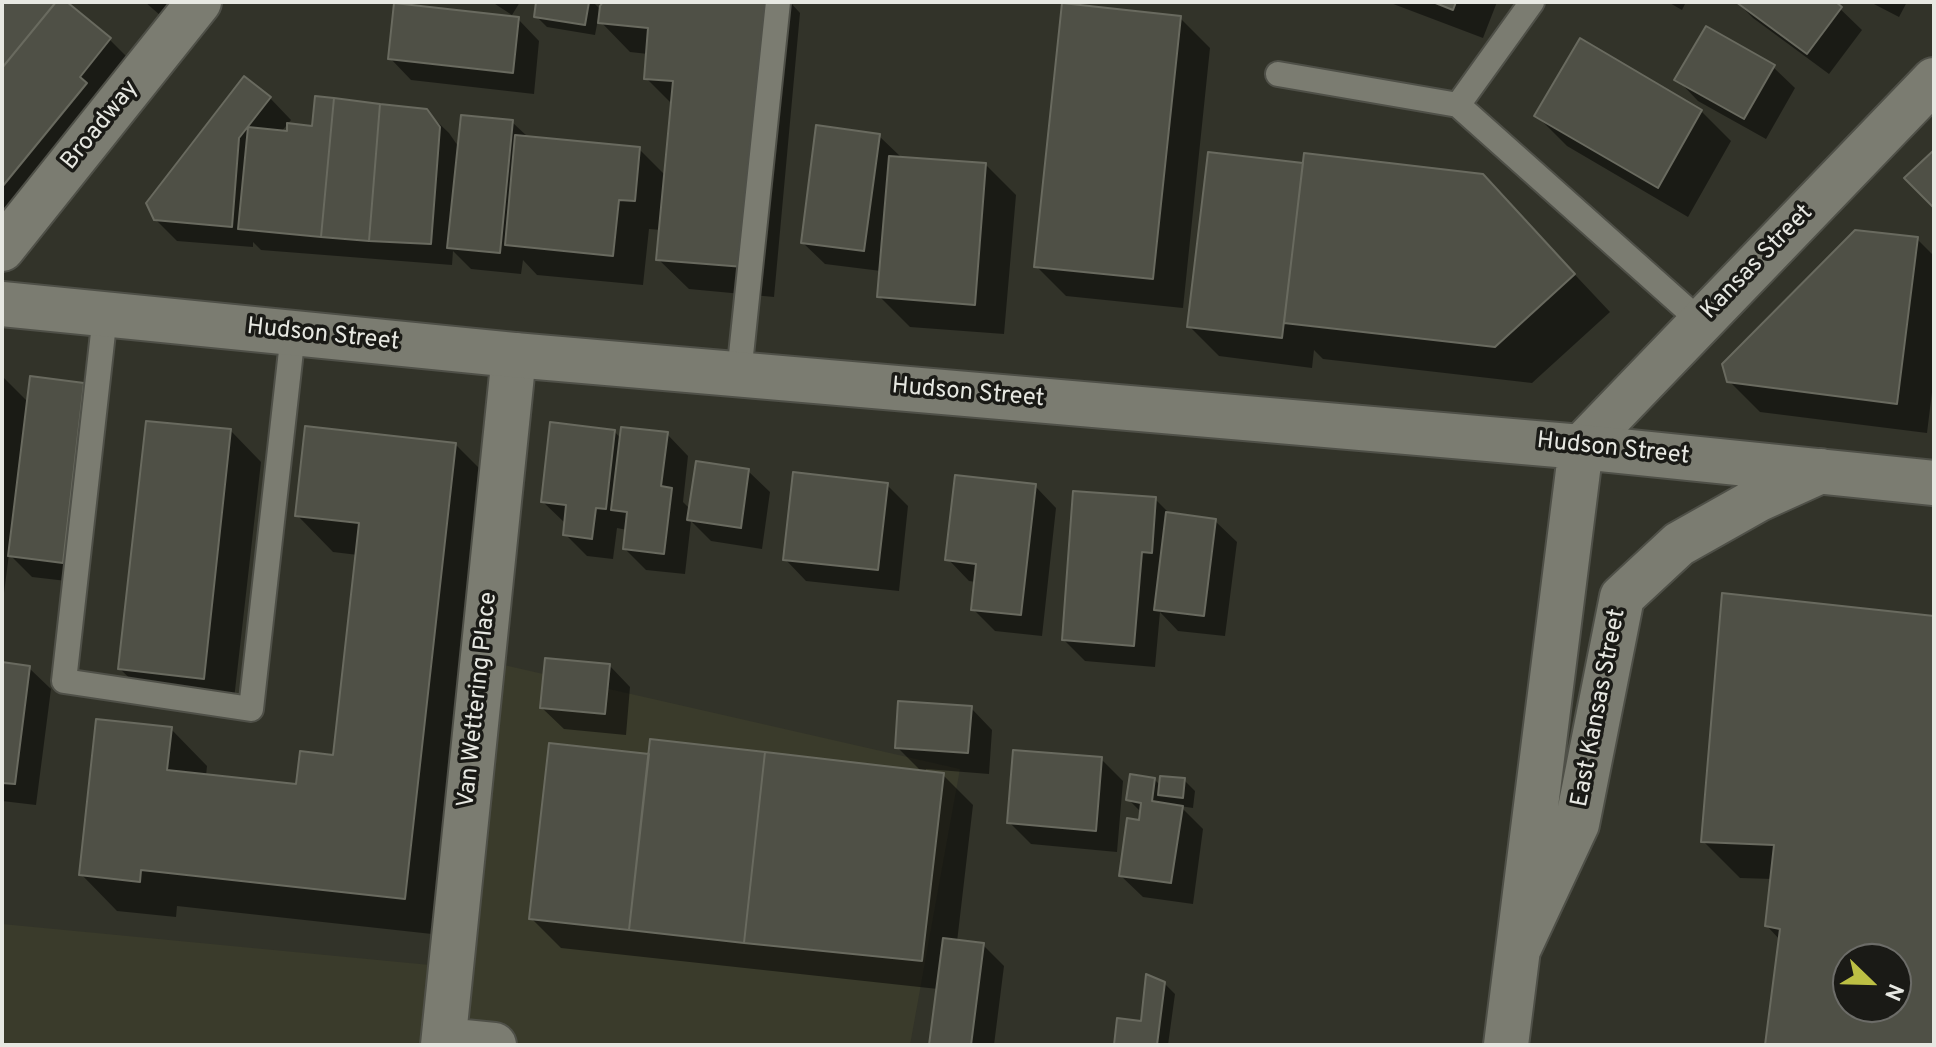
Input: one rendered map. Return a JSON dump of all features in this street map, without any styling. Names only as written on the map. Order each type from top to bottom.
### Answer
[{"type":"main road","name":"Broadway","points":[[2,249],[199,2]]},
{"type":"main road","name":"Kansas Street","points":[[1581,447],[1934,80]]},
{"type":"main road","name":"Hudson Street","points":[[2,304],[514,355],[1581,447],[1934,483]]},
{"type":"main road","name":"Van Wettering Place","points":[[444,1043],[514,355]]},
{"type":"main road","name":"East Kansas Street","points":[[1506,1045],[1581,447]]},
{"type":"main road","name":"East Kansas Street","points":[[1519,948],[1577,824],[1622,597],[1679,544],[1757,500],[1821,471]]},
{"type":"main road","points":[[444,1043],[494,1045]]},
{"type":"lane","points":[[739,374],[778,2]]},
{"type":"lane","points":[[1458,105],[1532,2]]},
{"type":"lane","points":[[1278,74],[1458,105],[1701,322]]},
{"type":"lane","points":[[105,315],[64,681],[251,709],[293,333]]},
{"type":"shaded area","points":[[460,655],[960,769],[910,1045],[2,1045],[2,924],[430,965]]},
{"type":"building","points":[[2,2],[56,2],[2,68]]},
{"type":"building","points":[[56,2],[67,2],[111,38],[80,77],[87,83],[2,187],[2,68]]},
{"type":"building","points":[[536,2],[589,2],[585,25],[534,17]]},
{"type":"building","points":[[603,2],[769,2],[744,267],[656,260],[673,81],[644,79],[648,28],[598,23]]},
{"type":"building","points":[[1433,2],[1456,2],[1453,10]]},
{"type":"building","points":[[1736,2],[1836,2],[1842,7],[1807,54]]},
{"type":"building","points":[[394,3],[519,17],[513,73],[388,59]]},
{"type":"building","points":[[1062,3],[1181,16],[1153,279],[1034,267]]},
{"type":"building","points":[[1706,26],[1775,65],[1744,119],[1674,80]]},
{"type":"building","points":[[1580,38],[1702,110],[1658,188],[1534,116]]},
{"type":"building","points":[[244,76],[271,97],[239,138],[232,227],[154,220],[146,203]]},
{"type":"building","points":[[315,96],[334,98],[321,237],[238,229],[248,127],[287,131],[287,123],[312,126]]},
{"type":"building","points":[[334,98],[380,104],[369,241],[321,237]]},
{"type":"building","points":[[380,104],[427,109],[440,127],[431,244],[369,241]]},
{"type":"building","points":[[461,115],[513,120],[500,253],[447,248]]},
{"type":"building","points":[[816,125],[880,134],[864,251],[801,243]]},
{"type":"building","points":[[515,135],[640,147],[635,201],[619,200],[613,256],[505,245]]},
{"type":"building","points":[[1934,150],[1934,208],[1904,178]]},
{"type":"building","points":[[1208,152],[1303,163],[1282,338],[1187,327]]},
{"type":"building","points":[[1304,153],[1483,174],[1575,274],[1495,347],[1284,323]]},
{"type":"building","points":[[889,156],[986,163],[975,305],[877,297]]},
{"type":"building","points":[[1855,230],[1918,237],[1897,404],[1727,382],[1722,364]]},
{"type":"building","points":[[30,376],[84,383],[63,563],[8,556]]},
{"type":"building","points":[[146,421],[231,429],[204,679],[118,669]]},
{"type":"building","points":[[550,422],[615,430],[606,509],[596,508],[592,539],[563,535],[566,505],[541,502]]},
{"type":"building","points":[[305,426],[456,443],[405,899],[141,870],[140,882],[79,875],[96,719],[172,727],[167,770],[296,784],[300,751],[333,755],[359,523],[295,516]]},
{"type":"building","points":[[621,427],[668,432],[661,486],[672,488],[664,554],[623,549],[627,512],[611,510]]},
{"type":"building","points":[[696,461],[749,469],[741,528],[687,520]]},
{"type":"building","points":[[793,472],[888,483],[878,570],[783,560]]},
{"type":"building","points":[[955,475],[1036,484],[1021,615],[971,610],[976,564],[945,560]]},
{"type":"building","points":[[1073,491],[1156,497],[1152,553],[1142,552],[1134,646],[1062,640]]},
{"type":"building","points":[[1166,512],[1216,519],[1204,616],[1154,610]]},
{"type":"building","points":[[1722,593],[1934,616],[1934,1045],[1765,1045],[1780,929],[1765,926],[1774,845],[1701,842]]},
{"type":"building","points":[[545,658],[610,664],[605,714],[540,708]]},
{"type":"building","points":[[2,662],[30,666],[15,784],[2,783]]},
{"type":"building","points":[[898,701],[972,706],[968,753],[895,748]]},
{"type":"building","points":[[650,739],[765,752],[744,943],[629,930]]},
{"type":"building","points":[[549,743],[649,754],[629,930],[529,919]]},
{"type":"building","points":[[1013,750],[1102,757],[1096,831],[1007,823]]},
{"type":"building","points":[[765,752],[944,773],[922,961],[744,943]]},
{"type":"building","points":[[1130,774],[1155,778],[1152,801],[1183,806],[1171,883],[1119,876],[1127,818],[1139,820],[1141,803],[1126,800]]},
{"type":"building","points":[[1160,776],[1185,778],[1183,798],[1158,795]]},
{"type":"building","points":[[943,938],[984,943],[971,1045],[929,1045]]},
{"type":"building","points":[[1146,974],[1165,982],[1157,1045],[1114,1045],[1117,1018],[1141,1021]]}]
